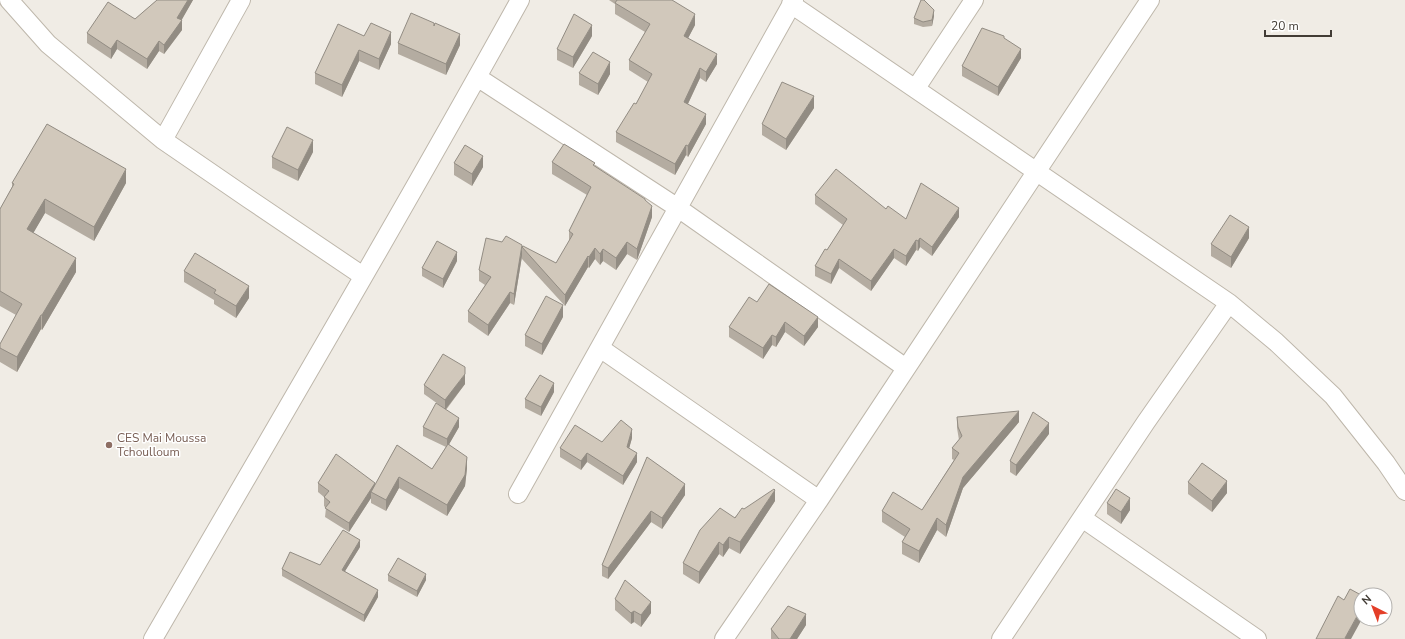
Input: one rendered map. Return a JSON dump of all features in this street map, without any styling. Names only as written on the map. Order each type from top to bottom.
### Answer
[{"type":"street","points":[[9,0],[48,44],[163,140],[363,276]]},
{"type":"street","points":[[163,140],[241,0]]},
{"type":"street","points":[[153,639],[363,276],[520,0]]},
{"type":"street","points":[[916,88],[974,0]]},
{"type":"street","points":[[724,639],[819,500],[1150,0]]},
{"type":"street","points":[[518,494],[793,2],[1229,303],[1276,342],[1333,396],[1386,463],[1405,491]]},
{"type":"street","points":[[477,77],[678,208],[906,368]]},
{"type":"street","points":[[1001,639],[1146,422],[1229,303]]},
{"type":"street","points":[[600,348],[819,500]]},
{"type":"street","points":[[1082,518],[1257,639]]},
{"type":"building","points":[[157,0],[188,0],[177,18],[182,20],[164,45],[159,41],[147,59],[117,40],[111,49],[87,33],[108,2],[135,19]]},
{"type":"building","points":[[617,0],[672,0],[695,14],[684,36],[717,54],[706,72],[700,68],[684,102],[706,114],[688,146],[686,145],[675,164],[616,132],[634,103],[636,104],[652,74],[629,60],[650,24],[615,3]]},
{"type":"building","points":[[921,0],[924,0],[934,10],[932,20],[923,22],[914,18]]},
{"type":"building","points":[[411,13],[434,23],[434,26],[435,23],[460,34],[446,64],[398,43]]},
{"type":"building","points":[[574,14],[592,25],[573,57],[557,49]]},
{"type":"building","points":[[371,23],[391,32],[379,59],[359,50],[342,85],[315,73],[338,24],[364,36]]},
{"type":"building","points":[[982,28],[1004,36],[1004,38],[1021,49],[998,87],[962,66]]},
{"type":"building","points":[[593,52],[610,62],[598,84],[579,73]]},
{"type":"building","points":[[782,82],[814,96],[786,139],[762,124]]},
{"type":"building","points":[[47,124],[126,169],[94,227],[45,199],[27,229],[76,258],[17,357],[0,348],[0,344],[22,304],[0,291],[0,209],[14,184],[12,183]]},
{"type":"building","points":[[287,127],[313,140],[298,170],[272,157]]},
{"type":"building","points":[[564,144],[595,163],[593,165],[645,199],[652,206],[637,249],[627,242],[616,258],[603,249],[600,254],[595,248],[589,257],[588,256],[565,295],[522,247],[523,246],[556,263],[573,234],[569,231],[591,187],[552,162]]},
{"type":"building","points":[[465,145],[483,156],[472,174],[454,163]]},
{"type":"building","points":[[836,169],[886,209],[888,206],[906,219],[921,183],[959,208],[932,247],[920,238],[918,241],[916,240],[906,256],[894,249],[871,281],[839,259],[831,274],[815,266],[825,249],[827,250],[847,219],[815,195]]},
{"type":"building","points":[[1230,215],[1249,227],[1231,257],[1211,244]]},
{"type":"building","points":[[506,236],[522,245],[514,294],[510,292],[488,325],[468,311],[491,277],[479,270],[486,238],[502,242]]},
{"type":"building","points":[[437,241],[457,252],[443,279],[422,268]]},
{"type":"building","points":[[195,253],[249,286],[236,306],[214,293],[216,290],[184,271]]},
{"type":"building","points":[[769,284],[818,317],[804,336],[785,322],[776,337],[772,335],[763,348],[729,327],[749,297],[757,302]]},
{"type":"building","points":[[546,296],[563,305],[542,344],[525,335]]},
{"type":"building","points":[[443,354],[465,367],[465,374],[445,400],[424,385]]},
{"type":"building","points":[[540,375],[554,383],[541,407],[525,399]]},
{"type":"building","points":[[436,403],[459,418],[447,439],[423,427]]},
{"type":"building","points":[[1019,411],[963,477],[946,525],[937,518],[919,551],[902,542],[910,529],[882,511],[893,492],[922,510],[959,453],[952,448],[962,436],[958,427],[957,417]]},
{"type":"building","points":[[1033,412],[1049,423],[1016,465],[1010,461]]},
{"type":"building","points":[[621,420],[632,429],[627,447],[637,453],[623,476],[587,453],[581,461],[560,448],[575,425],[602,442]]},
{"type":"building","points":[[448,444],[467,457],[465,475],[447,505],[399,477],[386,500],[371,492],[397,445],[432,469]]},
{"type":"building","points":[[336,454],[375,483],[349,523],[325,508],[330,502],[324,497],[329,491],[318,483]]},
{"type":"building","points":[[647,457],[685,484],[662,518],[651,511],[608,568],[602,565]]},
{"type":"building","points":[[1202,463],[1227,481],[1212,501],[1188,482]]},
{"type":"building","points":[[774,489],[775,490],[740,542],[729,537],[723,545],[719,542],[699,572],[683,563],[700,530],[720,508],[735,518],[742,508],[744,509]]},
{"type":"building","points":[[1116,489],[1130,498],[1121,512],[1107,503]]},
{"type":"building","points":[[343,530],[360,540],[342,570],[378,590],[364,615],[282,569],[290,552],[320,565]]},
{"type":"building","points":[[398,558],[426,574],[417,591],[388,575]]},
{"type":"building","points":[[625,580],[651,602],[641,615],[634,611],[631,613],[615,599]]},
{"type":"building","points":[[1350,589],[1353,591],[1353,624],[1345,638],[1347,639],[1316,639],[1338,596],[1344,600]]},
{"type":"building","points":[[788,606],[806,614],[790,639],[779,639],[771,629]]},
{"type":"place","name":"CES Mai Moussa Tchoulloum","points":[[109,445]]}]
